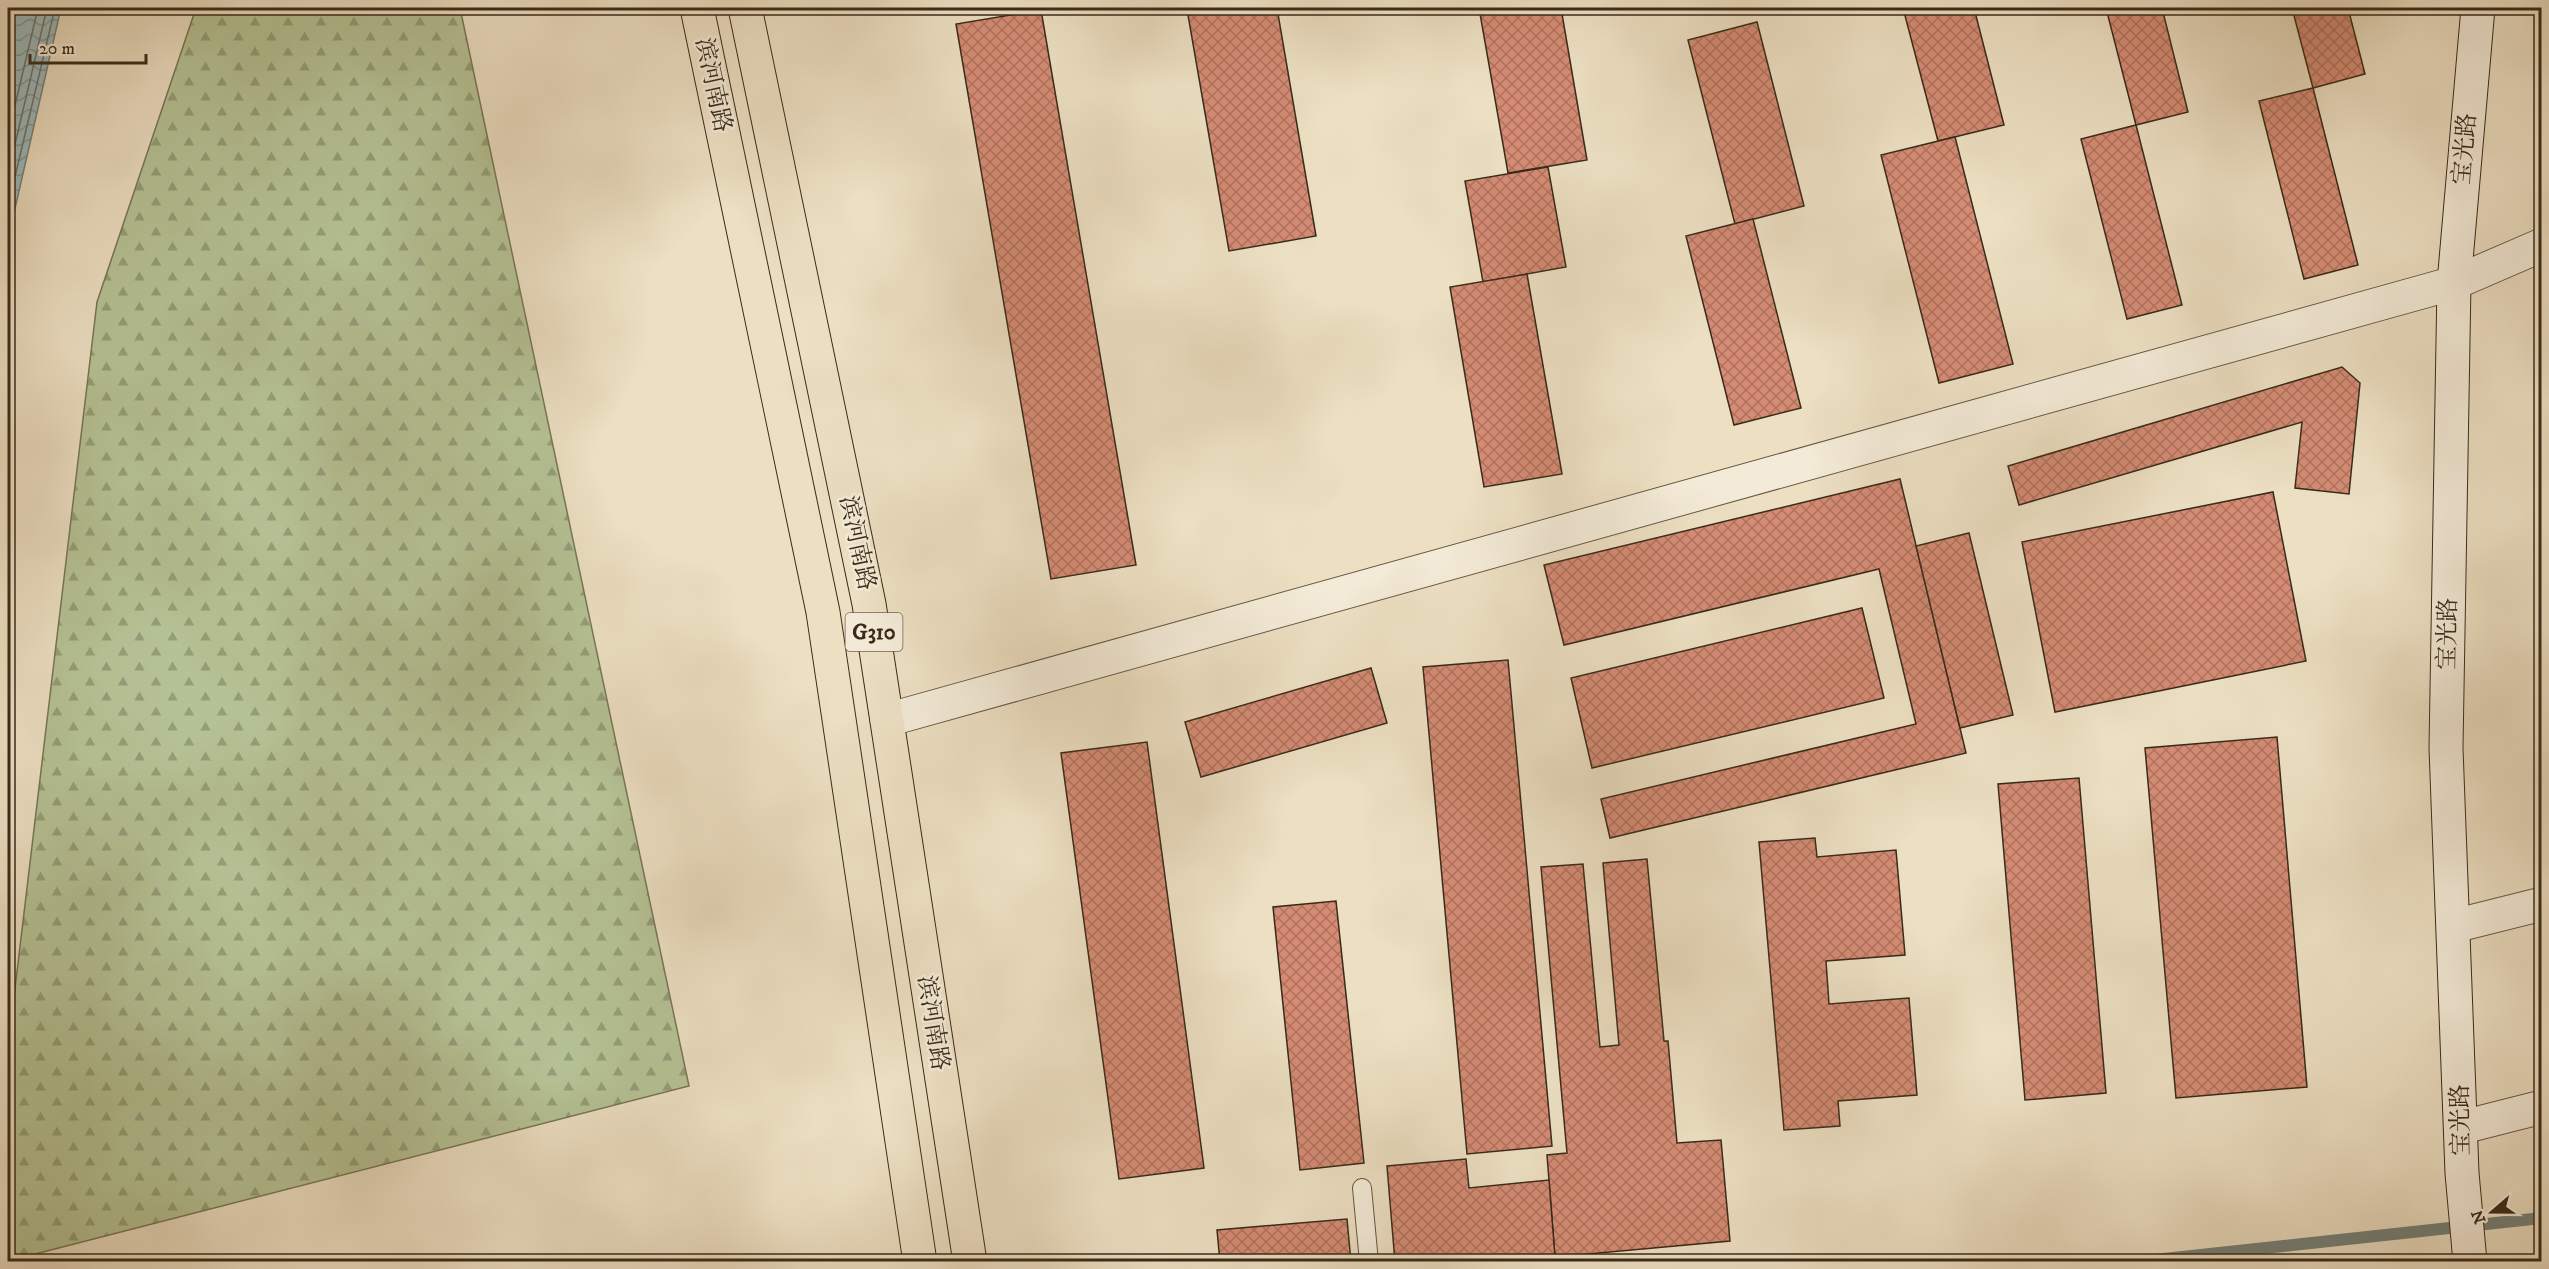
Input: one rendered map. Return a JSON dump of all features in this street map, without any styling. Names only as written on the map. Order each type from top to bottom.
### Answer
[{"type":"highway","name":"滨河南路","points":[[697,8],[823,612],[920,1262]]},
{"type":"highway","name":"滨河南路","points":[[745,8],[869,604],[970,1262]]},
{"type":"street","name":"宝光路","points":[[2470,1262],[2462,1173],[2463,1127],[2446,748],[2454,283],[2478,8]]},
{"type":"street","points":[[887,720],[2454,283],[2541,245]]},
{"type":"street","points":[[2454,926],[2541,904]]},
{"type":"street","points":[[2463,1127],[2541,1107]]},
{"type":"lane","points":[[1362,1188],[1369,1262]]},
{"type":"green space","points":[[196,8],[460,8],[689,1086],[8,1261],[8,1047],[97,302]]},
{"type":"water","points":[[8,8],[61,8],[8,239]]},
{"type":"building","points":[[1230,8],[1277,8],[1316,236],[1229,251],[1188,15]]},
{"type":"building","points":[[1479,8],[1561,8],[1587,160],[1508,173]]},
{"type":"building","points":[[1903,8],[1974,8],[2004,125],[1938,141]]},
{"type":"building","points":[[2106,8],[2162,8],[2188,112],[2136,125]]},
{"type":"building","points":[[2292,8],[2348,8],[2365,74],[2313,88]]},
{"type":"building","points":[[1041,10],[1136,565],[1051,579],[956,24]]},
{"type":"building","points":[[1757,22],[1804,206],[1735,224],[1688,40]]},
{"type":"building","points":[[2313,88],[2358,265],[2304,279],[2259,101]]},
{"type":"building","points":[[2136,125],[2182,305],[2127,319],[2081,139]]},
{"type":"building","points":[[1955,137],[2013,364],[1939,383],[1881,155]]},
{"type":"building","points":[[1548,167],[1566,267],[1483,282],[1465,181]]},
{"type":"building","points":[[1753,219],[1801,408],[1734,425],[1686,236]]},
{"type":"building","points":[[1527,274],[1562,474],[1484,487],[1450,287]]},
{"type":"building","points":[[2342,367],[2360,383],[2349,494],[2295,488],[2302,422],[2019,505],[2008,466]]},
{"type":"building","points":[[1900,479],[1966,753],[1610,838],[1601,799],[1916,724],[1879,569],[1564,645],[1544,565]]},
{"type":"building","points":[[2273,492],[2306,661],[2055,712],[2022,542]]},
{"type":"building","points":[[1969,533],[2013,715],[1960,728],[1916,546]]},
{"type":"building","points":[[1862,608],[1884,698],[1592,768],[1571,678]]},
{"type":"building","points":[[1508,660],[1552,1146],[1467,1154],[1423,667]]},
{"type":"building","points":[[1371,668],[1387,723],[1201,777],[1185,722]]},
{"type":"building","points":[[2277,737],[2307,1087],[2176,1098],[2145,748]]},
{"type":"building","points":[[1147,742],[1204,1168],[1119,1179],[1061,753]]},
{"type":"building","points":[[2079,778],[2106,1093],[2025,1100],[1998,784]]},
{"type":"building","points":[[1815,838],[1817,857],[1896,850],[1905,955],[1826,961],[1829,1004],[1909,998],[1917,1095],[1838,1101],[1840,1126],[1784,1130],[1759,842]]},
{"type":"building","points":[[1647,859],[1664,1041],[1668,1041],[1677,1143],[1721,1140],[1730,1241],[1555,1257],[1547,1155],[1567,1153],[1541,867],[1583,864],[1600,1047],[1619,1045],[1603,863]]},
{"type":"building","points":[[1336,901],[1364,1163],[1300,1170],[1273,907]]},
{"type":"building","points":[[1466,1159],[1469,1188],[1549,1180],[1555,1257],[1501,1262],[1395,1262],[1387,1166]]},
{"type":"building","points":[[1347,1219],[1351,1262],[1220,1262],[1217,1230]]},
{"type":"waterway","points":[[2136,1262],[2542,1218]]}]
